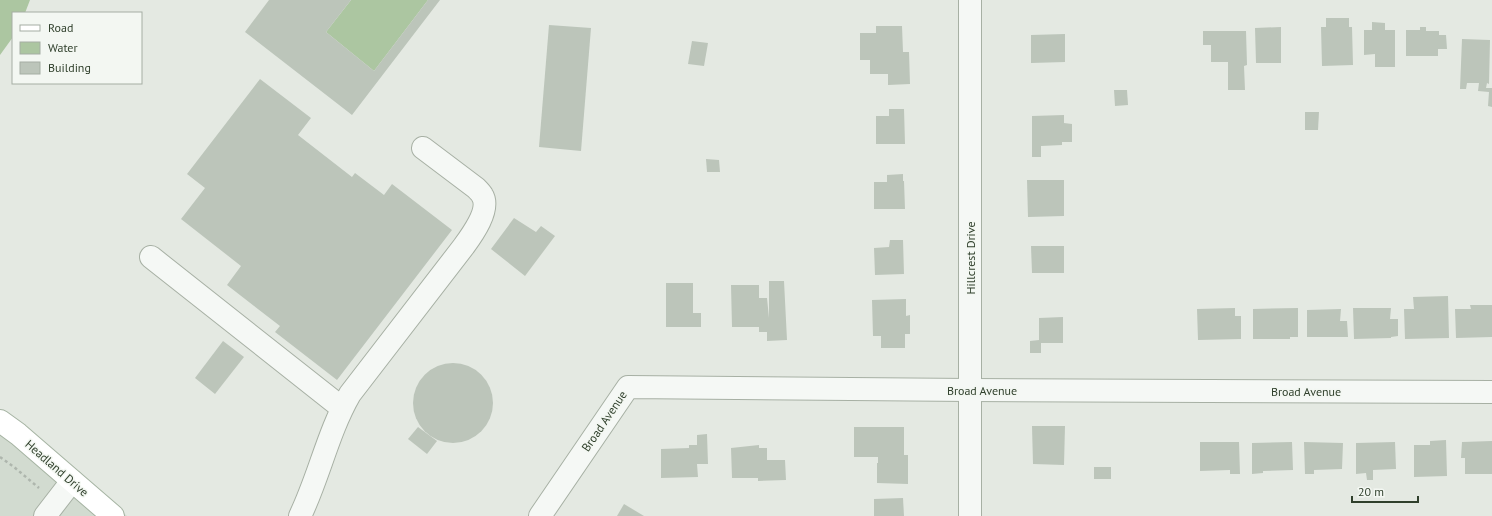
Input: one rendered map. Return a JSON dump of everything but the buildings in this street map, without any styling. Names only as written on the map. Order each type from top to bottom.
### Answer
[{"type":"main road","name":"Headland Drive","points":[[0,420],[113,516]]},
{"type":"street","name":"Hillcrest Drive","points":[[970,0],[970,516]]},
{"type":"street","points":[[300,516],[309,498],[342,408],[350,394],[472,235],[481,218],[484,205],[483,196],[476,188],[423,148]]},
{"type":"street","points":[[151,257],[342,408]]},
{"type":"street","name":"Broad Avenue","points":[[540,516],[628,387],[1492,392]]},
{"type":"street","points":[[50,509],[72,480]]},
{"type":"path","points":[[0,457],[14,467],[50,509]]},
{"type":"shaded area","points":[[0,412],[96,488],[127,516],[0,516]]},
{"type":"water","points":[[0,0],[30,0],[25,12],[12,12],[12,38],[0,55]]},
{"type":"water","points":[[351,0],[428,0],[374,71],[326,32]]}]
